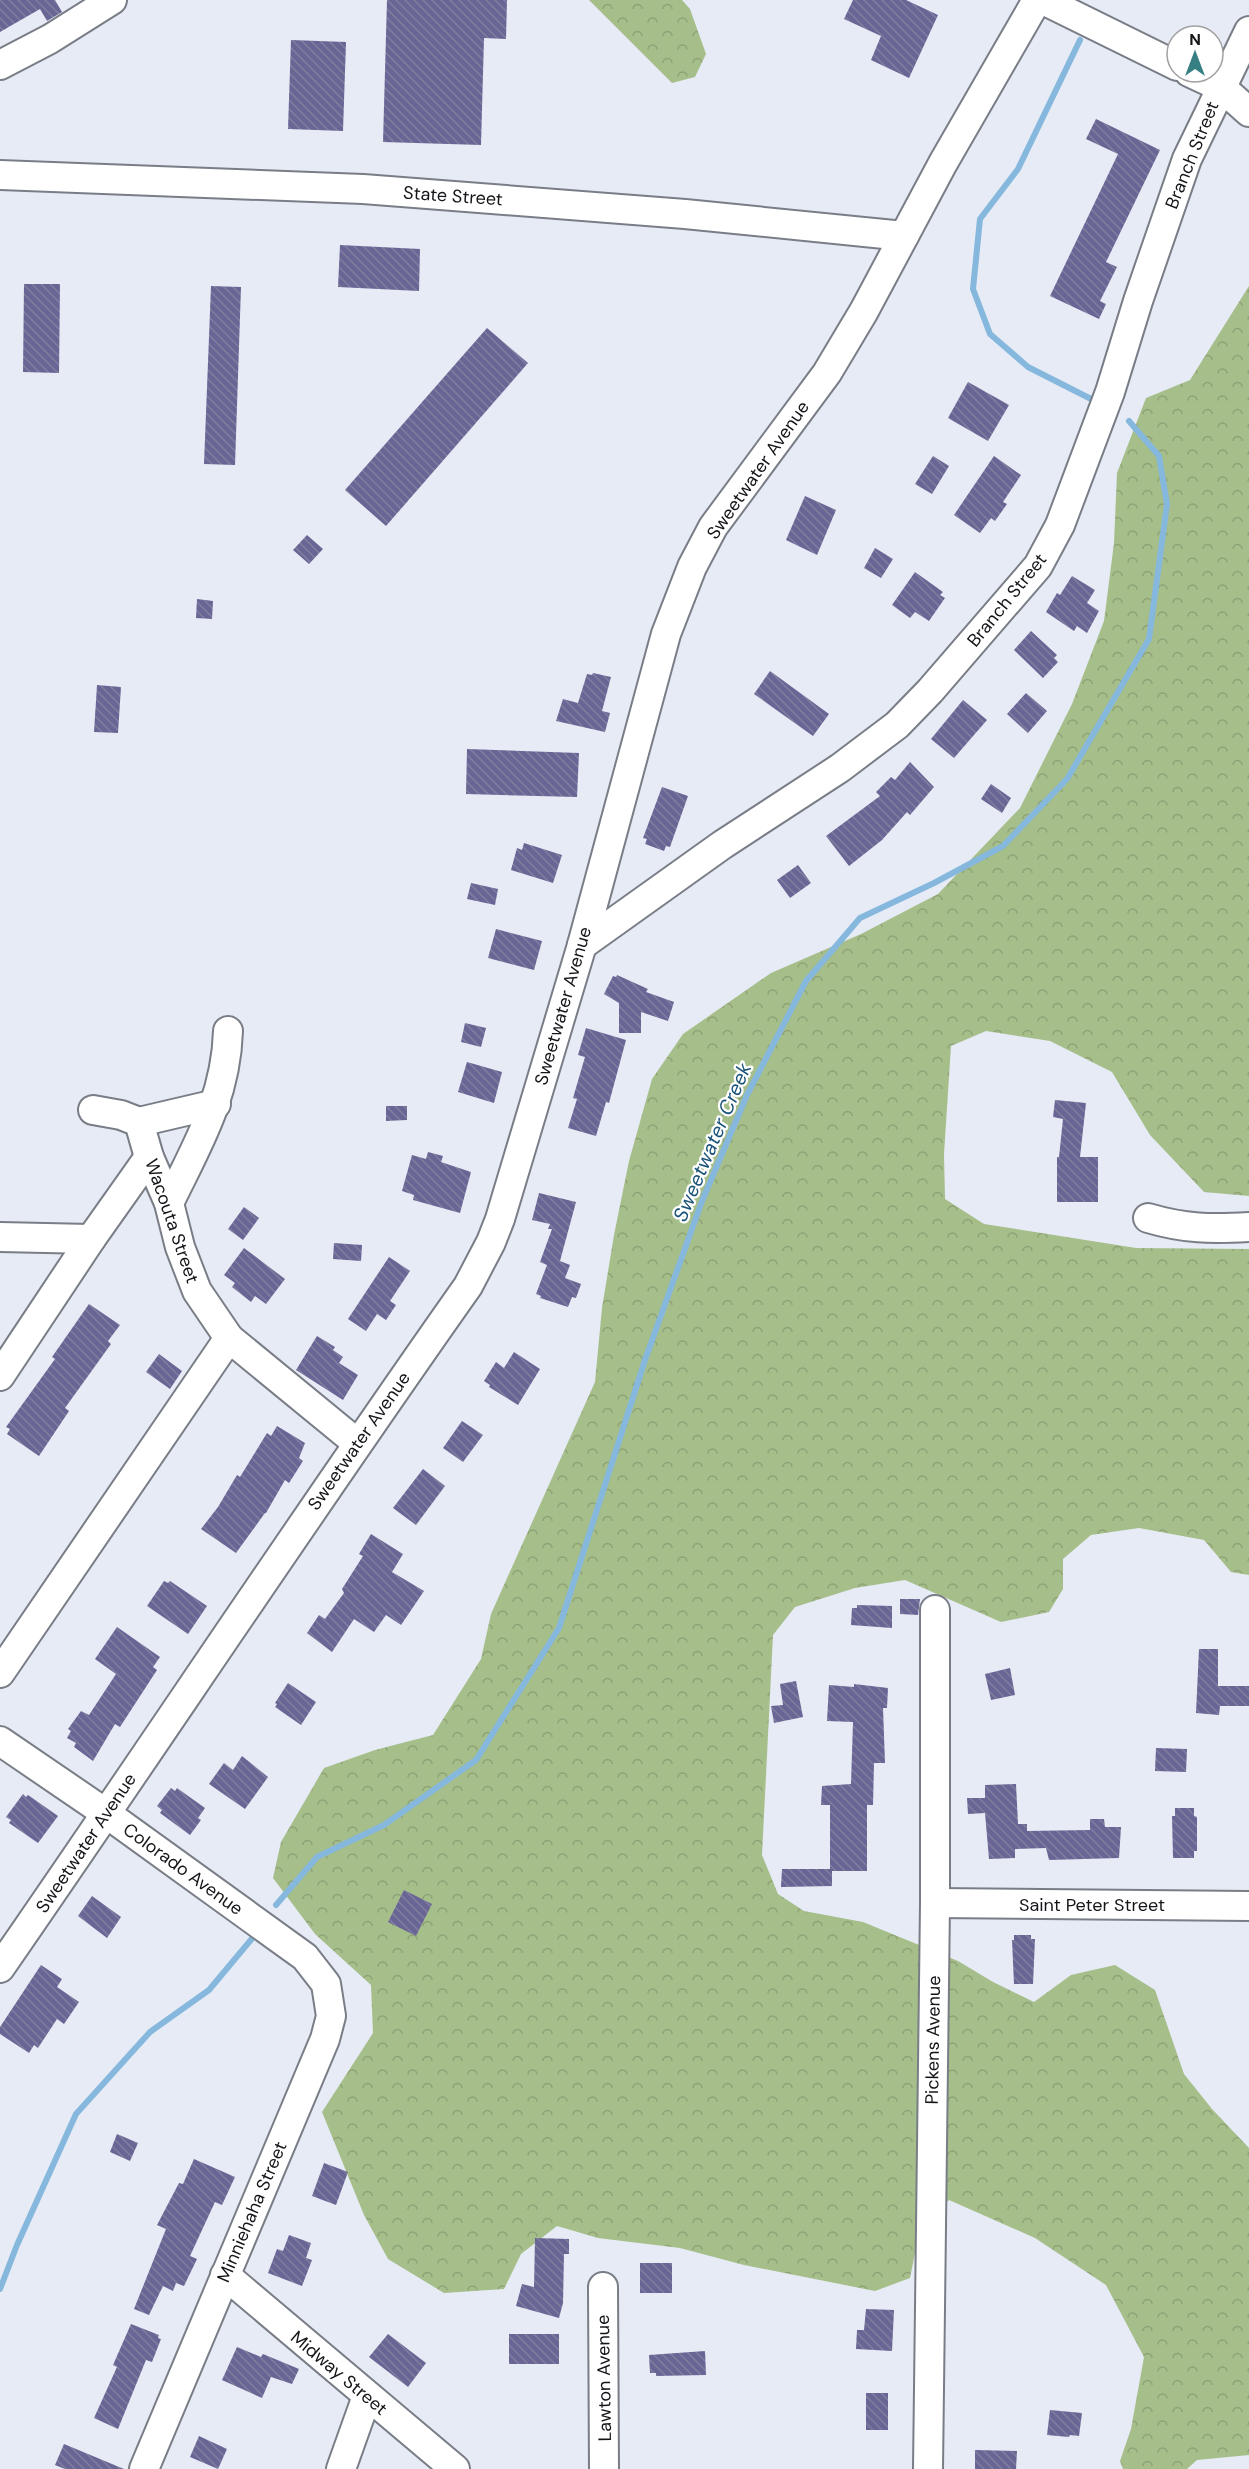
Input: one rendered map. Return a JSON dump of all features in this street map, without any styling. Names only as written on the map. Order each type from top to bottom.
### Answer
[{"type":"street","points":[[0,65],[50,39],[112,0]]},
{"type":"street","name":"Sweetwater Avenue","points":[[0,1968],[107,1814],[357,1443],[468,1286],[491,1242],[582,945],[666,634],[692,567],[713,527],[827,373],[864,311],[959,134],[1037,0]]},
{"type":"street","points":[[1043,0],[1165,60]]},
{"type":"street","name":"Branch Street","points":[[582,945],[722,845],[840,768],[888,733],[930,691],[1038,566],[1060,525],[1110,392],[1138,301],[1187,159],[1249,32]]},
{"type":"street","points":[[1215,84],[1249,112]]},
{"type":"street","name":"State Street","points":[[0,175],[363,189],[685,214],[904,236]]},
{"type":"street","points":[[169,1203],[216,1104],[227,1056],[228,1031]]},
{"type":"street","points":[[93,1110],[121,1115],[139,1122],[216,1104]]},
{"type":"street","name":"Wacouta Street","points":[[139,1122],[149,1157],[169,1203],[180,1247],[197,1291],[229,1338],[357,1443]]},
{"type":"street","points":[[0,1376],[90,1239],[149,1157]]},
{"type":"street","points":[[1148,1218],[1178,1227],[1249,1227]]},
{"type":"street","points":[[0,1237],[90,1239]]},
{"type":"street","points":[[0,1673],[229,1338]]},
{"type":"street","name":"Pickens Avenue","points":[[928,2469],[935,1904],[935,1610]]},
{"type":"street","name":"Colorado Avenue","points":[[0,1741],[107,1814],[305,1957]]},
{"type":"street","name":"Saint Peter Street","points":[[935,1904],[1249,1906]]},
{"type":"street","name":"Minniehaha Street","points":[[144,2469],[326,2039],[331,2016],[326,1984],[305,1957]]},
{"type":"street","name":"Midway Street","points":[[225,2275],[455,2469]]},
{"type":"street","name":"Lawton Avenue","points":[[603,2287],[604,2469]]},
{"type":"street","points":[[341,2469],[367,2396]]},
{"type":"green space","points":[[589,0],[682,0],[690,9],[706,54],[695,77],[672,83]]},
{"type":"green space","points":[[1249,286],[1249,1196],[1204,1192],[1150,1135],[1112,1072],[1050,1041],[986,1031],[951,1046],[944,1154],[945,1199],[984,1224],[1136,1248],[1249,1249],[1249,1575],[1231,1572],[1204,1540],[1139,1528],[1091,1535],[1063,1559],[1063,1589],[1049,1612],[1001,1622],[905,1580],[855,1588],[795,1607],[773,1635],[762,1855],[778,1894],[804,1911],[863,1922],[958,1961],[993,1982],[1034,2002],[1071,1975],[1115,1965],[1155,1990],[1184,2074],[1212,2109],[1249,2148],[1249,2455],[1197,2460],[1187,2469],[1123,2469],[1120,2461],[1131,2429],[1144,2357],[1106,2285],[1035,2238],[949,2200],[920,2228],[910,2278],[875,2291],[744,2265],[680,2248],[598,2238],[557,2226],[521,2254],[504,2289],[444,2293],[388,2259],[364,2215],[322,2112],[373,2033],[371,1985],[315,1934],[273,1878],[281,1842],[324,1768],[375,1750],[433,1735],[481,1659],[491,1614],[595,1382],[602,1308],[614,1235],[629,1161],[652,1079],[683,1034],[771,973],[861,934],[938,894],[1020,808],[1072,704],[1104,621],[1114,543],[1117,473],[1146,398],[1190,380]]},
{"type":"building","points":[[0,0],[55,0],[62,12],[47,21],[40,9],[0,32]]},
{"type":"building","points":[[387,0],[507,0],[506,39],[484,38],[481,145],[383,142]]},
{"type":"building","points":[[853,0],[906,0],[938,15],[909,78],[871,60],[881,36],[844,19]]},
{"type":"building","points":[[291,40],[346,42],[343,131],[288,129]]},
{"type":"building","points":[[1096,119],[1160,150],[1106,262],[1117,267],[1100,301],[1106,304],[1099,319],[1050,296],[1118,154],[1086,139]]},
{"type":"building","points":[[340,245],[420,249],[419,291],[338,287]]},
{"type":"building","points":[[24,284],[60,284],[59,373],[23,372]]},
{"type":"building","points":[[211,286],[241,287],[235,465],[204,464]]},
{"type":"building","points":[[487,328],[528,363],[386,526],[345,490]]},
{"type":"building","points":[[968,382],[1009,405],[988,441],[948,418]]},
{"type":"building","points":[[933,456],[949,466],[932,494],[915,484]]},
{"type":"building","points":[[994,456],[1021,475],[1003,502],[1007,504],[995,521],[991,518],[980,533],[954,515]]},
{"type":"building","points":[[805,496],[836,510],[817,555],[786,540]]},
{"type":"building","points":[[307,535],[323,549],[309,564],[293,550]]},
{"type":"building","points":[[875,548],[893,559],[881,578],[864,568]]},
{"type":"building","points":[[915,572],[943,592],[940,595],[945,598],[929,621],[915,612],[910,618],[892,605]]},
{"type":"building","points":[[1072,576],[1095,590],[1087,603],[1099,611],[1087,633],[1077,626],[1074,631],[1046,612],[1057,593],[1060,595]]},
{"type":"building","points":[[197,599],[213,601],[212,619],[196,618]]},
{"type":"building","points":[[1031,631],[1057,655],[1054,658],[1058,662],[1043,678],[1014,650]]},
{"type":"building","points":[[770,671],[829,714],[813,736],[754,694]]},
{"type":"building","points":[[593,673],[611,677],[602,711],[610,713],[605,732],[556,721],[563,699],[578,703],[587,674],[592,675]]},
{"type":"building","points":[[97,685],[121,687],[118,733],[94,732]]},
{"type":"building","points":[[1026,693],[1047,711],[1028,733],[1007,714]]},
{"type":"building","points":[[963,700],[987,720],[954,758],[931,739]]},
{"type":"building","points":[[467,749],[579,753],[577,797],[466,794]]},
{"type":"building","points":[[910,762],[934,787],[910,815],[907,812],[882,840],[849,866],[826,836],[880,796],[876,792],[891,777],[895,780]]},
{"type":"building","points":[[991,784],[1011,798],[1002,813],[981,799]]},
{"type":"building","points":[[662,787],[688,796],[670,847],[666,846],[664,851],[645,844],[647,839],[643,838]]},
{"type":"building","points":[[524,843],[562,855],[553,883],[511,870],[517,848],[522,850]]},
{"type":"building","points":[[798,865],[811,883],[790,898],[777,880]]},
{"type":"building","points":[[471,883],[498,889],[495,905],[467,899]]},
{"type":"building","points":[[496,929],[542,941],[534,970],[488,958]]},
{"type":"building","points":[[617,975],[648,989],[646,992],[674,1002],[668,1021],[641,1012],[641,1033],[619,1033],[619,1003],[604,994],[613,976]]},
{"type":"building","points":[[465,1023],[486,1028],[481,1047],[461,1042]]},
{"type":"building","points":[[586,1028],[626,1040],[609,1103],[606,1102],[596,1136],[568,1128],[577,1099],[573,1098],[585,1057],[578,1055]]},
{"type":"building","points":[[467,1062],[502,1072],[494,1103],[458,1092]]},
{"type":"building","points":[[1055,1100],[1086,1103],[1080,1157],[1098,1157],[1098,1202],[1057,1202],[1057,1157],[1059,1157],[1063,1119],[1053,1117]]},
{"type":"building","points":[[386,1106],[407,1106],[407,1120],[386,1121]]},
{"type":"building","points":[[428,1152],[443,1156],[441,1162],[471,1172],[460,1213],[413,1200],[414,1195],[402,1191],[412,1155],[426,1159]]},
{"type":"building","points":[[539,1193],[576,1202],[560,1261],[570,1265],[565,1278],[581,1284],[576,1298],[572,1297],[568,1307],[540,1298],[541,1296],[536,1294],[547,1265],[540,1262],[552,1229],[548,1229],[550,1224],[532,1220]]},
{"type":"building","points":[[244,1207],[259,1218],[243,1240],[228,1229]]},
{"type":"building","points":[[334,1243],[362,1245],[361,1261],[333,1259]]},
{"type":"building","points":[[244,1248],[285,1279],[266,1304],[255,1296],[251,1302],[232,1287],[235,1283],[224,1275]]},
{"type":"building","points":[[389,1257],[410,1271],[390,1301],[396,1305],[386,1320],[377,1314],[366,1331],[348,1319]]},
{"type":"building","points":[[89,1304],[120,1325],[108,1341],[111,1344],[65,1408],[69,1411],[39,1456],[7,1434],[10,1429],[6,1427],[55,1359],[52,1357]]},
{"type":"building","points":[[317,1336],[335,1347],[333,1350],[343,1357],[339,1363],[358,1375],[343,1400],[296,1370]]},
{"type":"building","points":[[514,1352],[540,1369],[518,1405],[489,1387],[490,1385],[484,1381],[496,1362],[504,1368]]},
{"type":"building","points":[[159,1354],[182,1371],[170,1389],[146,1372]]},
{"type":"building","points":[[462,1421],[483,1435],[463,1462],[443,1448]]},
{"type":"building","points":[[277,1426],[305,1443],[299,1458],[303,1461],[289,1483],[285,1480],[266,1513],[236,1553],[201,1529],[218,1507],[237,1475],[240,1477],[267,1433],[271,1436]]},
{"type":"building","points":[[423,1469],[445,1486],[416,1525],[393,1508]]},
{"type":"building","points":[[371,1534],[403,1554],[392,1572],[424,1591],[401,1625],[386,1615],[374,1632],[354,1619],[332,1652],[307,1633],[319,1615],[325,1619],[344,1593],[342,1589],[363,1556],[359,1554]]},
{"type":"building","points":[[164,1581],[168,1583],[170,1581],[207,1606],[188,1634],[147,1606]]},
{"type":"building","points":[[900,1599],[920,1599],[918,1615],[900,1614]]},
{"type":"building","points":[[857,1605],[892,1606],[892,1628],[851,1625],[852,1608],[857,1608]]},
{"type":"building","points":[[117,1627],[160,1657],[153,1667],[157,1670],[120,1727],[115,1724],[93,1761],[74,1747],[76,1743],[67,1738],[71,1731],[68,1729],[81,1711],[89,1715],[116,1674],[95,1659]]},
{"type":"building","points":[[1199,1649],[1218,1649],[1218,1686],[1249,1686],[1249,1706],[1220,1706],[1219,1715],[1196,1713]]},
{"type":"building","points":[[1010,1668],[1015,1695],[991,1700],[985,1674]]},
{"type":"building","points":[[796,1681],[803,1717],[774,1723],[771,1706],[783,1705],[780,1684]]},
{"type":"building","points":[[288,1683],[316,1702],[301,1725],[275,1707],[277,1704],[275,1703]]},
{"type":"building","points":[[854,1684],[888,1688],[887,1708],[883,1708],[885,1763],[874,1763],[873,1805],[867,1805],[867,1871],[832,1871],[832,1886],[781,1887],[782,1869],[830,1869],[830,1805],[821,1805],[822,1786],[851,1784],[853,1722],[827,1721],[829,1685],[854,1687]]},
{"type":"building","points":[[1156,1748],[1187,1749],[1186,1772],[1155,1771]]},
{"type":"building","points":[[242,1756],[268,1777],[245,1809],[209,1784],[224,1763],[233,1770]]},
{"type":"building","points":[[1016,1784],[1018,1824],[1027,1824],[1027,1831],[1090,1830],[1090,1819],[1104,1819],[1105,1827],[1121,1827],[1119,1858],[1049,1860],[1046,1848],[1015,1849],[1015,1858],[989,1859],[985,1813],[968,1814],[967,1798],[985,1798],[985,1785]]},
{"type":"building","points":[[171,1788],[175,1791],[177,1788],[205,1808],[198,1818],[201,1820],[190,1835],[160,1813],[162,1810],[157,1806]]},
{"type":"building","points":[[23,1794],[26,1797],[28,1795],[58,1816],[38,1843],[9,1823],[11,1820],[6,1817]]},
{"type":"building","points":[[1175,1808],[1194,1808],[1194,1816],[1197,1817],[1197,1851],[1194,1851],[1194,1858],[1173,1858],[1172,1816],[1175,1816]]},
{"type":"building","points":[[404,1890],[432,1904],[416,1936],[388,1922]]},
{"type":"building","points":[[92,1896],[121,1917],[107,1938],[78,1916]]},
{"type":"building","points":[[1014,1935],[1031,1935],[1031,1939],[1035,1939],[1033,1984],[1014,1984],[1012,1940],[1014,1940]]},
{"type":"building","points":[[41,1965],[62,1979],[57,1987],[79,2002],[64,2024],[57,2019],[38,2048],[34,2045],[29,2053],[0,2034],[0,2027]]},
{"type":"building","points":[[117,2134],[138,2143],[130,2161],[110,2152]]},
{"type":"building","points":[[194,2159],[235,2177],[222,2205],[215,2202],[190,2256],[197,2259],[184,2286],[176,2283],[173,2291],[163,2286],[149,2315],[134,2309],[166,2229],[157,2225],[179,2183],[183,2184]]},
{"type":"building","points":[[324,2163],[348,2172],[336,2205],[312,2196]]},
{"type":"building","points":[[289,2235],[311,2243],[306,2258],[312,2260],[302,2286],[268,2273],[277,2249],[283,2251]]},
{"type":"building","points":[[535,2238],[569,2239],[569,2254],[564,2254],[563,2303],[559,2318],[516,2306],[522,2284],[534,2287]]},
{"type":"building","points":[[640,2263],[672,2263],[672,2293],[640,2293]]},
{"type":"building","points":[[866,2309],[894,2310],[892,2351],[856,2349],[857,2330],[864,2330]]},
{"type":"building","points":[[131,2324],[159,2335],[158,2338],[161,2339],[152,2362],[146,2360],[118,2429],[94,2418],[117,2367],[113,2365]]},
{"type":"building","points":[[388,2334],[426,2363],[408,2387],[369,2357]]},
{"type":"building","points":[[509,2334],[559,2334],[559,2364],[509,2364]]},
{"type":"building","points":[[237,2347],[261,2357],[263,2354],[299,2369],[292,2384],[271,2377],[262,2398],[222,2380]]},
{"type":"building","points":[[705,2351],[706,2375],[656,2376],[656,2373],[650,2373],[649,2355]]},
{"type":"building","points":[[866,2393],[888,2393],[888,2430],[866,2430]]},
{"type":"building","points":[[1050,2410],[1082,2413],[1079,2436],[1047,2435]]},
{"type":"building","points":[[199,2436],[227,2449],[218,2469],[190,2457]]},
{"type":"building","points":[[64,2444],[124,2469],[65,2469],[55,2465]]},
{"type":"building","points":[[975,2450],[1017,2451],[1016,2469],[975,2469]]},
{"type":"waterway","name":"Sweetwater Creek","points":[[1080,40],[1018,169],[980,219],[973,289],[990,334],[1028,367],[1097,402]]},
{"type":"waterway","name":"Sweetwater Creek","points":[[276,1905],[317,1857],[384,1825],[476,1760],[559,1628],[645,1360],[702,1201],[747,1095],[806,981],[860,918],[934,883],[1003,846],[1067,779],[1149,639],[1167,504],[1159,456],[1129,421]]},
{"type":"waterway","name":"Sweetwater Creek","points":[[0,2289],[17,2245],[76,2114],[150,2032],[209,1990],[255,1935]]}]
